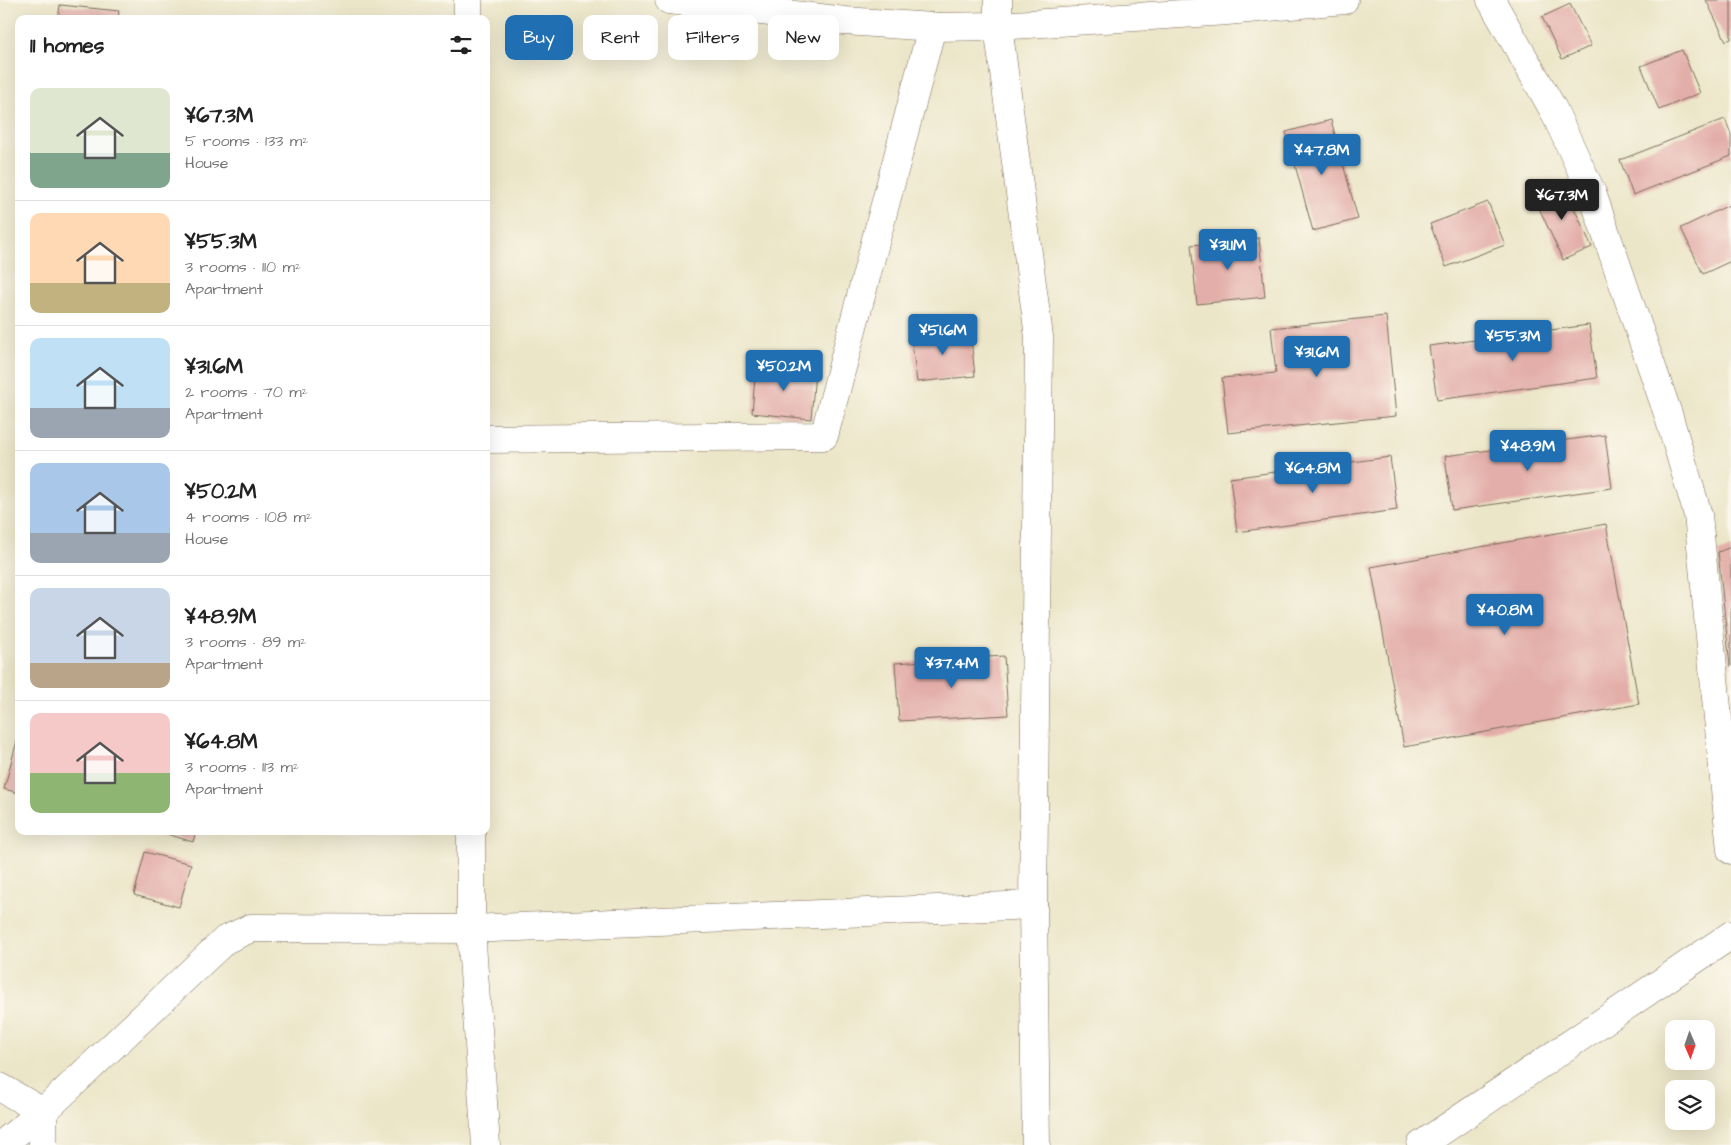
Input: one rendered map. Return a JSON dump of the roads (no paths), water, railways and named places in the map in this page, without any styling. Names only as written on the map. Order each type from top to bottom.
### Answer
[{"type":"street","points":[[468,0],[468,15]]},
{"type":"street","points":[[669,0],[845,21],[932,27],[998,13],[1227,11],[1344,0]]},
{"type":"street","points":[[1490,0],[1553,109],[1592,193],[1668,414],[1698,515],[1731,850]]},
{"type":"street","points":[[998,13],[1039,337],[1033,905],[1036,1145]]},
{"type":"street","points":[[490,439],[824,436],[932,27]]},
{"type":"street","points":[[471,835],[471,929],[486,1145]]},
{"type":"street","points":[[1,1145],[43,1112],[225,940],[251,928],[471,929],[1033,905]]},
{"type":"street","points":[[1421,1145],[1731,935]]},
{"type":"street","points":[[0,1086],[43,1112]]},
{"type":"street","points":[[43,1112],[43,1145]]}]
